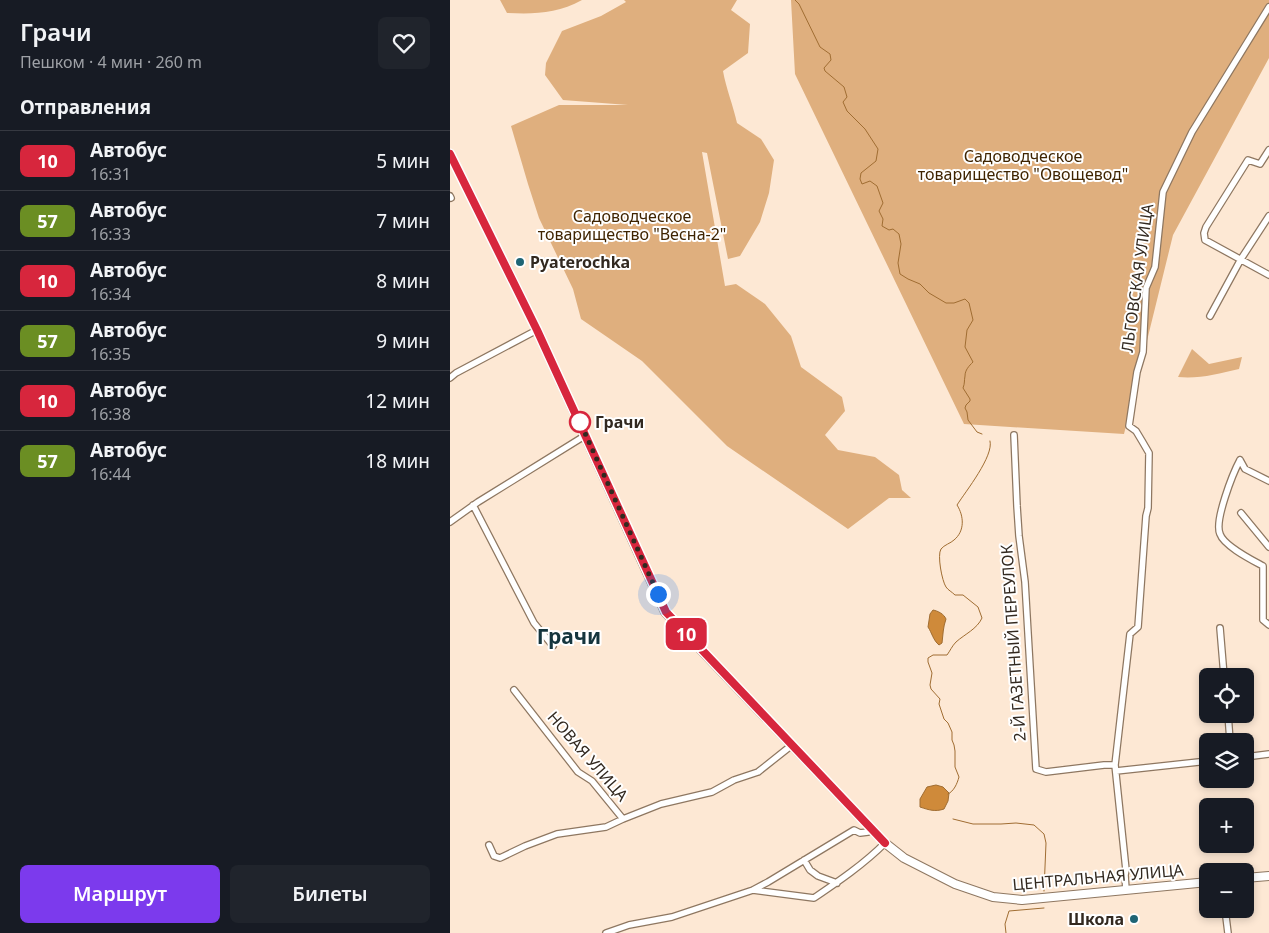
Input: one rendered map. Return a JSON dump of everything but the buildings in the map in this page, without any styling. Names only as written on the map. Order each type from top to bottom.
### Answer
[{"type":"street","name":"ЛЬГОВСКАЯ УЛИЦА","points":[[1115,768],[1130,634],[1138,627],[1148,508],[1149,453],[1136,431],[1129,426],[1137,372],[1143,352],[1146,288],[1155,267],[1163,192],[1192,132],[1269,7]]},
{"type":"street","points":[[1269,150],[1260,164],[1248,160],[1204,233],[1205,240],[1269,275]]},
{"type":"street","name":"ЦЕНТРАЛЬНАЯ УЛИЦА","points":[[450,154],[537,330],[666,612],[885,843],[904,858],[955,884],[993,897],[1022,900],[1199,883]]},
{"type":"street","points":[[1210,316],[1241,259],[1269,216]]},
{"type":"street","points":[[450,378],[537,330]]},
{"type":"street","points":[[450,522],[586,435]]},
{"type":"street","name":"2-Й ГАЗЕТНЫЙ ПЕРЕУЛОК","points":[[1014,435],[1036,769],[1046,772],[1104,765],[1115,768]]},
{"type":"street","points":[[1269,481],[1246,469],[1240,460],[1225,495],[1218,528],[1220,535],[1234,549],[1263,566],[1263,620],[1269,625]]},
{"type":"street","points":[[474,506],[534,623],[553,646]]},
{"type":"street","points":[[1241,513],[1269,547]]},
{"type":"street","points":[[1220,628],[1223,668]]},
{"type":"street","name":"НОВАЯ УЛИЦА","points":[[489,845],[494,856],[500,858],[557,834],[606,827],[623,819],[592,781],[578,772],[514,690]]},
{"type":"street","points":[[623,819],[661,804],[712,792],[734,780],[758,772],[792,745]]},
{"type":"street","points":[[1254,756],[1269,754]]},
{"type":"street","points":[[1126,890],[1124,875],[1126,870],[1115,768],[1199,762]]},
{"type":"street","points":[[606,933],[629,925],[672,917],[753,890],[854,830],[860,833],[868,832],[872,829]]},
{"type":"street","points":[[753,890],[814,898],[885,843]]},
{"type":"street","points":[[804,860],[810,870],[818,876],[837,882]]},
{"type":"street","points":[[1254,877],[1269,876]]},
{"type":"street","points":[[1226,918],[1228,933]]},
{"type":"green space","points":[[500,0],[582,0],[554,11],[507,13]]},
{"type":"green space","name":"Садоводческое товарищество \"Весна-2\"","points":[[624,0],[737,0],[731,10],[750,24],[748,53],[723,71],[724,77],[737,123],[761,139],[774,160],[769,193],[760,222],[740,256],[728,259],[707,153],[702,152],[725,286],[736,284],[765,304],[791,336],[801,367],[842,397],[845,411],[825,435],[838,450],[875,457],[899,475],[902,490],[911,498],[889,498],[848,529],[727,446],[642,361],[581,319],[573,289],[539,218],[511,126],[559,105],[628,105],[563,100],[545,75],[546,63],[562,31],[601,16],[626,2]]},
{"type":"green space","name":"Садоводческое товарищество \"Овощевод\"","points":[[791,0],[1269,0],[1269,58],[1173,235],[1124,434],[964,424],[795,74]]},
{"type":"green space","points":[[1192,349],[1209,364],[1242,357],[1239,369],[1201,377],[1178,377]]},
{"type":"shaded area","points":[[933,610],[941,613],[946,619],[942,643],[939,645],[928,627],[930,614]]},
{"type":"shaded area","points":[[936,785],[943,787],[949,793],[944,809],[932,810],[920,807],[920,799],[927,787]]},
{"type":"waterway","points":[[795,0],[799,4],[820,47],[830,54],[831,60],[824,68],[844,87],[847,97],[843,102],[847,111],[865,129],[878,149],[876,161],[861,173],[860,179],[862,184],[870,181],[877,186],[883,203],[879,211],[883,219],[882,226],[889,230],[893,229],[899,234],[901,244],[898,263],[900,274],[920,284],[929,293],[946,303],[954,303],[965,299],[969,303],[973,320],[967,330],[965,347],[973,362],[966,372],[963,388],[970,399],[965,408],[968,420],[977,432],[982,434]]},
{"type":"waterway","points":[[948,794],[955,787],[959,777],[955,767],[952,732],[944,719],[939,704],[940,699],[931,689],[932,673],[928,658],[933,655],[947,655],[953,645],[974,628],[982,618],[978,607],[963,595],[955,595],[946,587],[941,568],[940,552],[942,548],[958,536],[962,528],[961,514],[957,505],[984,464],[988,455],[990,441]]},
{"type":"waterway","points":[[953,819],[973,824],[1016,823],[1034,825],[1044,834],[1046,843],[1044,891]]},
{"type":"waterway","points":[[1006,933],[1005,924],[1009,911],[1044,908]]},
{"type":"bus line","name":"10","points":[[450,154],[537,330],[666,612],[885,843]]},
{"type":"place","name":"Pyaterochka","points":[[520,262]]},
{"type":"place","name":"Грачи","points":[[580,422]]},
{"type":"place","name":"Школа","points":[[1134,919]]},
{"type":"district","name":"Грачи","points":[[569,637]]},
{"type":"route","points":[[580,422],[579,420],[658,594]]}]
